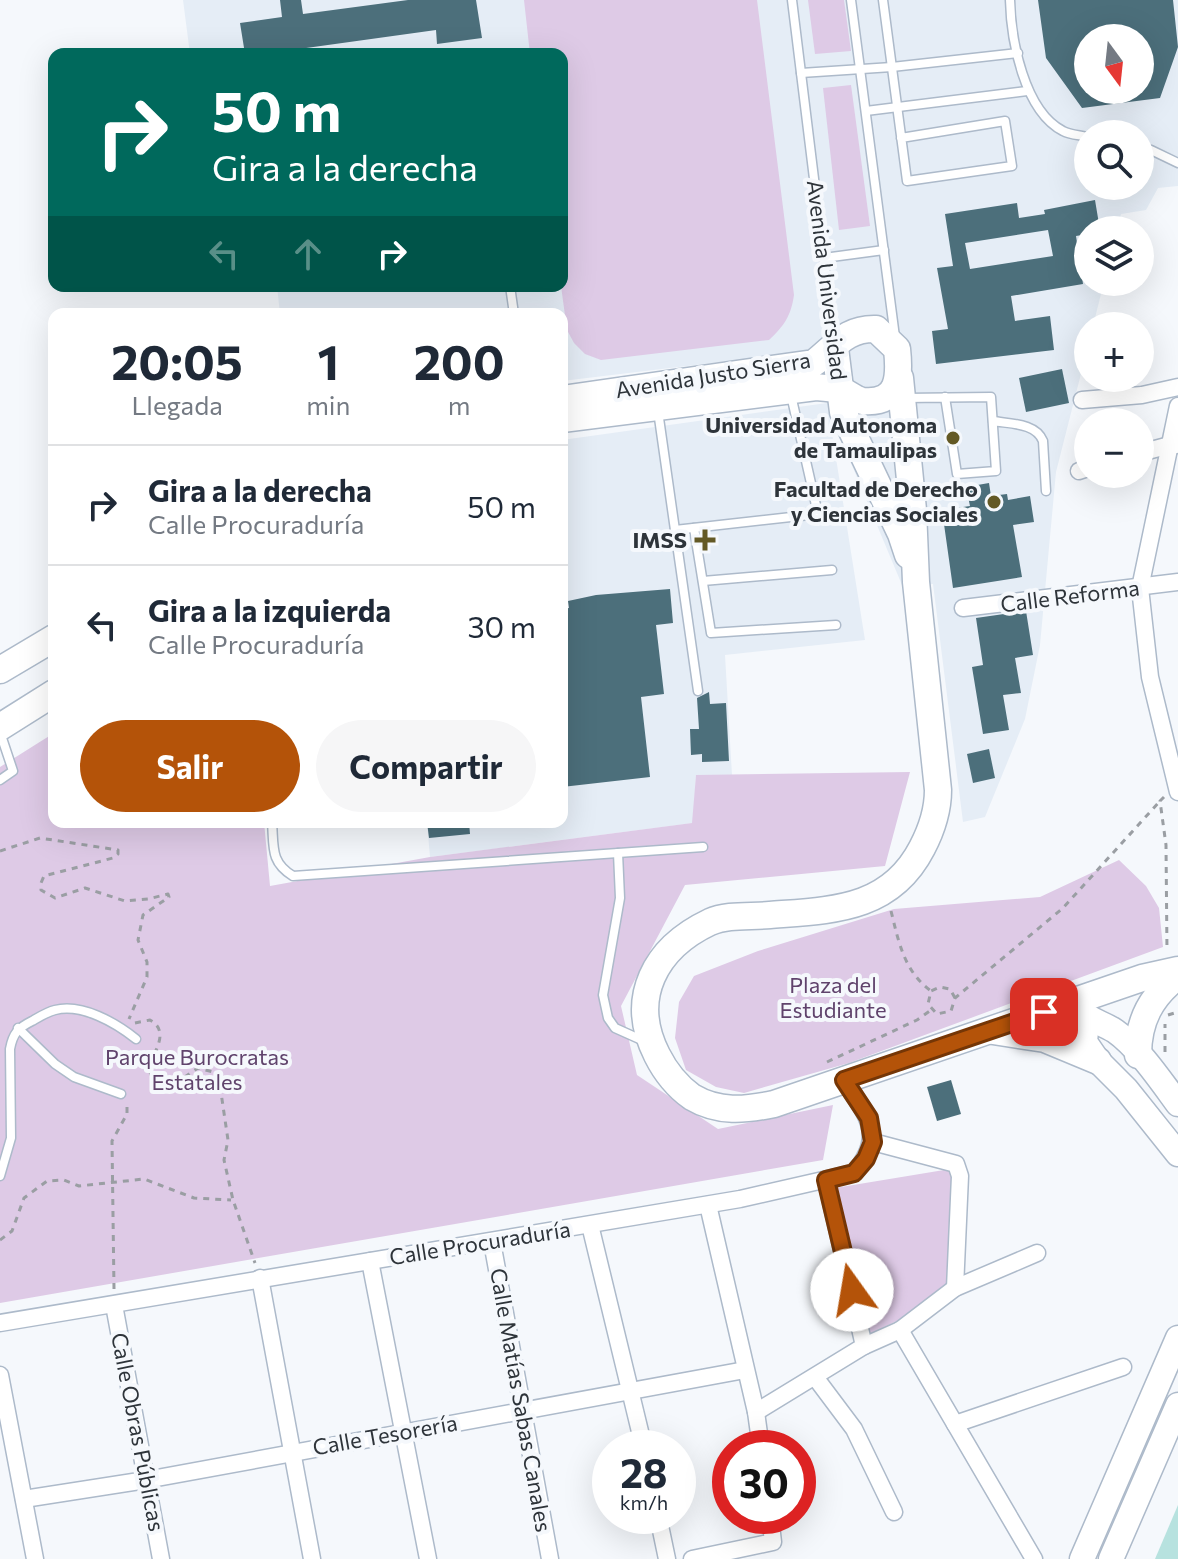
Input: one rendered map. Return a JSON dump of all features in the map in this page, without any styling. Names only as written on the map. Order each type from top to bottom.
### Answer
[{"type":"main road","name":"Avenida Justo Sierra","points":[[568,398],[814,363],[848,334],[861,329],[876,329],[897,349]]},
{"type":"main road","name":"Avenida Universidad","points":[[835,348],[843,412],[901,534],[916,582]]},
{"type":"main road","points":[[897,349],[913,510],[916,582],[934,736],[938,807],[930,831],[907,872],[886,892],[859,904],[820,911],[714,920],[675,945],[650,980],[645,1001],[645,1024],[652,1045],[674,1081],[692,1097],[719,1109],[743,1110],[774,1104],[990,1030],[1079,1011],[1174,972]]},
{"type":"main road","name":"Avenida Justo Sierra","points":[[568,418],[816,387],[840,390],[860,401],[876,400],[901,388]]},
{"type":"main road","points":[[0,670],[48,642]]},
{"type":"main road","points":[[0,729],[48,697]]},
{"type":"main road","points":[[1138,1055],[1143,1020],[1154,997],[1174,972]]},
{"type":"main road","points":[[1079,1011],[1115,1031],[1178,1104]]},
{"type":"main road","points":[[1079,1011],[1085,1042],[1098,1061],[1126,1089],[1178,1154]]},
{"type":"main road","points":[[990,1030],[1045,1039],[1098,1061]]},
{"type":"main road","points":[[1082,1559],[1178,1338]]},
{"type":"main road","points":[[1111,1559],[1178,1405]]},
{"type":"street","points":[[1082,400],[1142,395],[1178,387]]},
{"type":"street","points":[[1177,788],[1150,677],[1140,588],[1174,445],[1178,406]]},
{"type":"street","points":[[1154,450],[1174,445]]},
{"type":"street","name":"Calle Reforma","points":[[963,608],[1178,582]]},
{"type":"street","points":[[844,1080],[869,1118],[873,1142],[956,1164],[960,1176],[955,1288]]},
{"type":"street","name":"Calle Procuraduría","points":[[0,1323],[708,1205],[854,1173],[866,1159],[873,1142]]},
{"type":"street","points":[[826,1180],[864,1346]]},
{"type":"street","points":[[708,1205],[758,1430]]},
{"type":"street","points":[[590,1225],[640,1430]]},
{"type":"street","name":"Calle Matías Sabas Canales","points":[[492,1242],[550,1559]]},
{"type":"street","points":[[756,1412],[864,1346],[900,1330],[955,1288],[1037,1253]]},
{"type":"street","points":[[370,1261],[428,1559]]},
{"type":"street","points":[[260,1278],[312,1559]]},
{"type":"street","name":"Calle Obras Públicas","points":[[114,1305],[161,1559]]},
{"type":"street","points":[[900,1330],[1034,1559]]},
{"type":"street","points":[[955,1424],[1123,1367]]},
{"type":"street","name":"Calle Tesorería","points":[[24,1499],[146,1480],[745,1370]]},
{"type":"street","points":[[0,1375],[35,1559]]},
{"type":"street","points":[[815,1377],[854,1429],[894,1512]]},
{"type":"street","points":[[662,1534],[667,1559]]},
{"type":"street","points":[[692,1559],[773,1542],[772,1534]]},
{"type":"lane","name":"Avenida Universidad","points":[[792,0],[835,348]]},
{"type":"lane","points":[[851,0],[897,349]]},
{"type":"lane","points":[[883,0],[901,138],[907,181],[1012,166],[1005,121],[901,138]]},
{"type":"lane","points":[[1010,0],[1027,91],[1048,120],[1065,132],[1074,134]]},
{"type":"lane","points":[[801,73],[1018,53]]},
{"type":"lane","points":[[866,111],[1027,91]]},
{"type":"lane","points":[[1154,151],[1178,163]]},
{"type":"lane","points":[[824,258],[884,250]]},
{"type":"lane","points":[[901,388],[945,397],[991,397],[996,471],[957,474],[945,397]]},
{"type":"lane","points":[[675,530],[818,514],[789,390]]},
{"type":"lane","points":[[658,407],[698,691]]},
{"type":"lane","points":[[993,421],[1034,429],[1040,434],[1046,491]]},
{"type":"lane","points":[[694,528],[711,633],[836,625]]},
{"type":"lane","points":[[703,581],[832,570]]},
{"type":"lane","points":[[0,729],[13,771],[0,780]]},
{"type":"lane","points":[[273,828],[279,867],[293,876],[703,847]]},
{"type":"lane","points":[[618,853],[620,898],[603,995],[608,1018],[615,1028],[652,1045]]},
{"type":"lane","points":[[0,1176],[11,1138],[10,1049],[12,1036],[18,1028],[54,1010],[72,1008],[125,1030],[136,1039]]},
{"type":"lane","points":[[18,1028],[55,1064],[74,1077],[121,1094]]},
{"type":"path","points":[[931,991],[928,1004],[931,1010],[937,1014],[951,1011],[955,998],[1063,908],[1160,801],[1177,788]]},
{"type":"path","points":[[1160,801],[1174,972]]},
{"type":"path","points":[[0,851],[40,838],[118,850],[113,858],[44,876],[41,890],[55,898],[85,888],[125,901],[168,894],[166,901],[143,915],[138,940],[147,962],[147,977],[125,1030]]},
{"type":"path","points":[[886,892],[907,965],[917,980],[931,991]]},
{"type":"path","points":[[931,991],[940,987],[950,989],[955,998]]},
{"type":"path","points":[[822,1065],[917,1020],[931,1010]]},
{"type":"path","points":[[1171,1061],[1164,1051],[1166,1015],[1178,1012]]},
{"type":"path","points":[[125,1030],[137,1022],[150,1020],[159,1028],[161,1038],[148,1067],[155,1085],[173,1085],[198,1068],[213,1072],[219,1079],[228,1140],[224,1160],[233,1200],[260,1278]]},
{"type":"path","points":[[114,1305],[112,1141],[127,1114],[127,1102],[121,1094]]},
{"type":"path","points":[[0,1240],[12,1231],[24,1198],[37,1185],[47,1181],[64,1180],[79,1186],[144,1179],[194,1198],[233,1200]]},
{"type":"shaded area","name":"Universidad Autonoma de Tamaulipas","points":[[183,0],[1178,0],[1178,186],[1158,188],[1154,195],[1154,120],[1074,120],[1074,200],[1151,200],[1146,210],[1120,216],[1074,216],[1074,296],[1100,296],[1096,312],[1074,312],[1076,392],[1056,472],[1040,645],[1025,719],[985,817],[963,822],[933,584],[902,585],[828,408],[865,640],[725,655],[732,775],[696,775],[693,823],[430,857],[428,828],[568,828],[568,439],[827,403],[804,352],[568,380],[568,308],[279,308],[278,292],[568,292],[568,48],[189,48]]},
{"type":"shaded area","points":[[1178,1505],[1178,1559],[1155,1559]]},
{"type":"green space","points":[[524,0],[757,0],[794,295],[786,320],[769,340],[601,360],[585,354],[574,343],[568,332],[568,308],[564,308],[562,292],[568,292],[568,48],[529,48]]},
{"type":"green space","points":[[808,0],[844,0],[851,51],[815,54]]},
{"type":"green space","points":[[851,85],[870,226],[839,230],[823,88]]},
{"type":"green space","name":"Parque Burocratas Estatales","points":[[48,737],[48,828],[265,828],[270,886],[430,857],[692,823],[696,775],[910,772],[885,866],[685,885],[621,1006],[637,1075],[718,1129],[833,1105],[823,1160],[0,1303],[0,767]]},
{"type":"green space","name":"Plaza del Estudiante","points":[[1119,860],[1146,886],[1159,908],[1163,947],[849,1063],[744,1093],[716,1087],[686,1070],[675,1038],[679,1002],[694,976],[758,951],[894,909],[1040,897]]},
{"type":"green space","points":[[944,1170],[957,1172],[949,1285],[903,1318],[867,1335],[835,1188]]},
{"type":"building","points":[[280,0],[301,0],[303,14],[408,0],[476,0],[482,38],[437,44],[436,30],[306,48],[244,48],[240,23],[282,17]]},
{"type":"building","points":[[1038,0],[1173,0],[1178,47],[1160,98],[1154,99],[1154,24],[1074,24],[1074,97],[1046,58]]},
{"type":"building","points":[[1079,104],[1113,104],[1082,108]]},
{"type":"building","points":[[1095,200],[1098,216],[1074,216],[1074,286],[1011,296],[1015,321],[1050,316],[1054,350],[936,364],[932,331],[948,329],[937,268],[953,266],[945,214],[1017,203],[1019,218],[1045,214],[1044,210]],"holes":[[[1048,230],[1053,256],[970,269],[965,243]]]},
{"type":"building","points":[[1062,369],[1069,403],[1026,412],[1019,378]]},
{"type":"building","points":[[989,483],[991,496],[1007,494],[1008,500],[1030,496],[1034,522],[1013,525],[1022,577],[953,588],[942,510],[970,506],[966,487]]},
{"type":"building","points":[[670,589],[673,623],[656,625],[664,694],[641,697],[650,777],[568,786],[568,601],[596,595]]},
{"type":"building","points":[[1026,611],[1033,655],[1015,658],[1021,693],[1003,695],[1009,730],[983,734],[972,667],[983,665],[976,618]]},
{"type":"building","points":[[709,692],[710,704],[726,703],[729,761],[702,762],[702,754],[691,755],[690,729],[699,729],[697,698]]},
{"type":"building","points":[[989,749],[995,778],[973,783],[967,754]]},
{"type":"building","points":[[428,828],[470,828],[470,834],[429,838]]},
{"type":"building","points":[[951,1080],[961,1114],[937,1121],[927,1087]]},
{"type":"place","name":"Universidad Autonoma de Tamaulipas","points":[[953,438]]},
{"type":"place","name":"Facultad de Derecho y Ciencias Sociales","points":[[994,502]]},
{"type":"place","name":"IMSS","points":[[705,540]]},
{"type":"route","points":[[852,1290],[826,1180],[854,1173],[866,1159],[873,1142],[869,1118],[844,1080],[1044,1012]]}]
